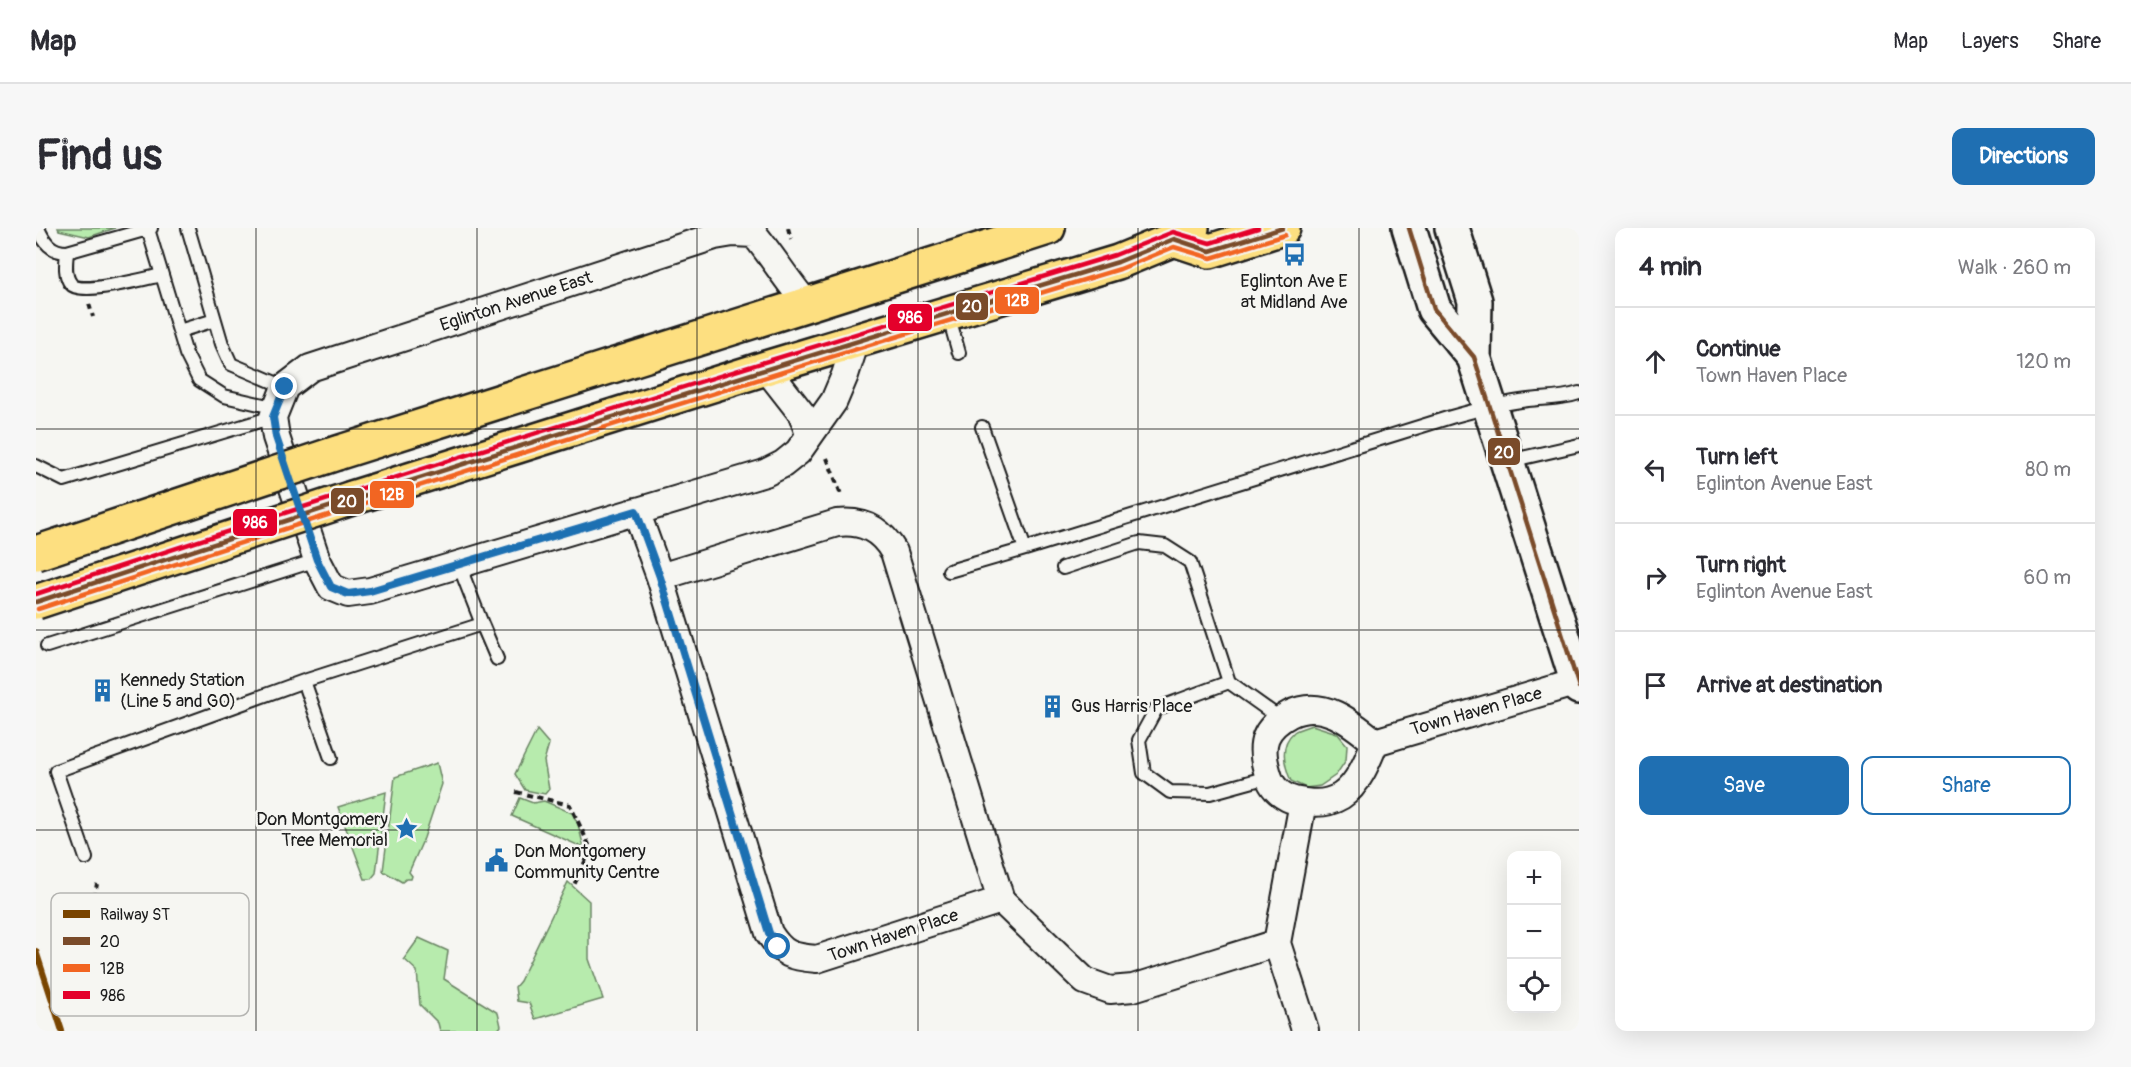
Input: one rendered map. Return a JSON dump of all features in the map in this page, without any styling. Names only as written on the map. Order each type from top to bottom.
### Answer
[{"type":"main road","points":[[36,553],[337,453],[1048,228]]},
{"type":"main road","points":[[36,602],[352,498],[766,368],[1119,262],[1183,233],[1210,251],[1283,228]]},
{"type":"main road","points":[[1409,228],[1434,309],[1474,357]]},
{"type":"main road","points":[[1452,228],[1475,300],[1474,357],[1578,685]]},
{"type":"street","name":"Eglinton Avenue East","points":[[278,404],[310,368],[733,233],[757,231],[777,262],[783,276],[807,303]]},
{"type":"street","points":[[278,404],[276,437],[317,560],[331,587],[348,594],[370,591],[765,473],[783,464],[798,452],[834,401],[856,341]]},
{"type":"street","points":[[766,368],[802,414],[809,434]]},
{"type":"street","name":"Town Haven Place","points":[[636,511],[660,577],[769,933],[778,947],[794,957],[817,959],[1001,900]]},
{"type":"street","points":[[660,577],[837,523],[850,522],[870,526],[887,540],[894,552],[1001,900],[1085,981],[1110,990],[1133,988],[1277,943]]},
{"type":"street","name":"Town Haven Place","points":[[1375,742],[1578,685]]},
{"type":"street","points":[[1316,709],[1334,713],[1356,726],[1375,742],[1368,761],[1343,795],[1316,804],[1291,800],[1272,785],[1268,777],[1262,747],[1269,731],[1281,719],[1299,710],[1316,709]]},
{"type":"street","points":[[1303,802],[1277,943],[1305,1030]]},
{"type":"lane","points":[[38,228],[45,242],[58,252],[67,252],[150,228],[186,354],[199,380],[224,396],[278,404]]},
{"type":"lane","points":[[188,228],[222,344],[231,364],[278,404]]},
{"type":"lane","points":[[67,252],[67,276],[72,285],[77,288],[93,288],[162,274]]},
{"type":"lane","points":[[948,314],[959,353]]},
{"type":"lane","points":[[179,331],[215,320]]},
{"type":"lane","points":[[949,571],[1490,406],[1568,397],[1579,393]]},
{"type":"lane","points":[[36,466],[64,480],[278,404]]},
{"type":"lane","points":[[982,427],[1025,549]]},
{"type":"lane","points":[[1508,461],[1579,445]]},
{"type":"lane","points":[[1063,568],[1139,543],[1165,546],[1190,562],[1229,682],[1281,719]]},
{"type":"lane","points":[[47,646],[317,560]]},
{"type":"lane","points":[[463,562],[464,578],[497,659]]},
{"type":"lane","points":[[86,858],[56,771],[304,681],[482,624]]},
{"type":"lane","points":[[304,681],[331,758]]},
{"type":"lane","points":[[1229,682],[1156,709],[1138,740],[1144,773],[1170,792],[1210,793],[1268,777]]},
{"type":"path","points":[[827,458],[850,522]]},
{"type":"path","points":[[516,792],[570,805],[591,849],[573,887]]},
{"type":"path","points":[[95,893],[97,884]]},
{"type":"green space","points":[[58,228],[115,228],[89,237]]},
{"type":"green space","points":[[1312,725],[1337,733],[1347,745],[1346,760],[1336,775],[1320,786],[1306,788],[1291,781],[1284,755],[1289,737],[1294,732]]},
{"type":"green space","points":[[537,730],[549,744],[544,761],[549,789],[545,794],[525,790],[515,774]]},
{"type":"green space","points":[[437,763],[442,784],[424,838],[409,872],[411,879],[402,882],[383,871],[395,777]]},
{"type":"green space","points":[[386,792],[376,873],[371,879],[365,879],[338,807]]},
{"type":"green space","points":[[520,798],[533,803],[544,801],[572,813],[578,824],[584,848],[512,816]]},
{"type":"green space","points":[[568,882],[589,901],[589,959],[603,999],[535,1019],[529,1003],[517,1001],[515,987]]},
{"type":"green space","points":[[419,938],[448,951],[444,979],[498,1013],[501,1026],[497,1031],[440,1031],[438,1023],[420,1005],[417,971],[404,959]]},
{"type":"rail line","name":"ST","points":[[36,951],[51,997]]},
{"type":"rail line","name":"ST","points":[[57,1016],[62,1031]]},
{"type":"transit line","name":"986","points":[[36,594],[574,421],[1115,255],[1173,232],[1210,243],[1258,228]]},
{"type":"transit line","name":"20","points":[[36,602],[576,429],[1118,262],[1174,239],[1210,251],[1283,228]]},
{"type":"transit line","name":"20","points":[[1409,228],[1434,309],[1474,357],[1579,687]]},
{"type":"transit line","name":"12B","points":[[38,609],[578,436],[1120,269],[1174,247],[1211,258],[1285,235]]},
{"type":"place","name":"Eglinton Ave E at Midland Ave","points":[[1294,255]]},
{"type":"place","name":"Kennedy Station (Line 5 and GO)","points":[[102,690]]},
{"type":"place","name":"Gus Harris Place","points":[[1053,706]]},
{"type":"place","name":"Don Montgomery Tree Memorial","points":[[406,829]]},
{"type":"place","name":"Don Montgomery Community Centre","points":[[496,861]]},
{"type":"route","points":[[285,387],[273,417],[276,437],[317,560],[331,587],[348,594],[370,591],[636,511],[660,577],[769,933],[778,947]]}]
